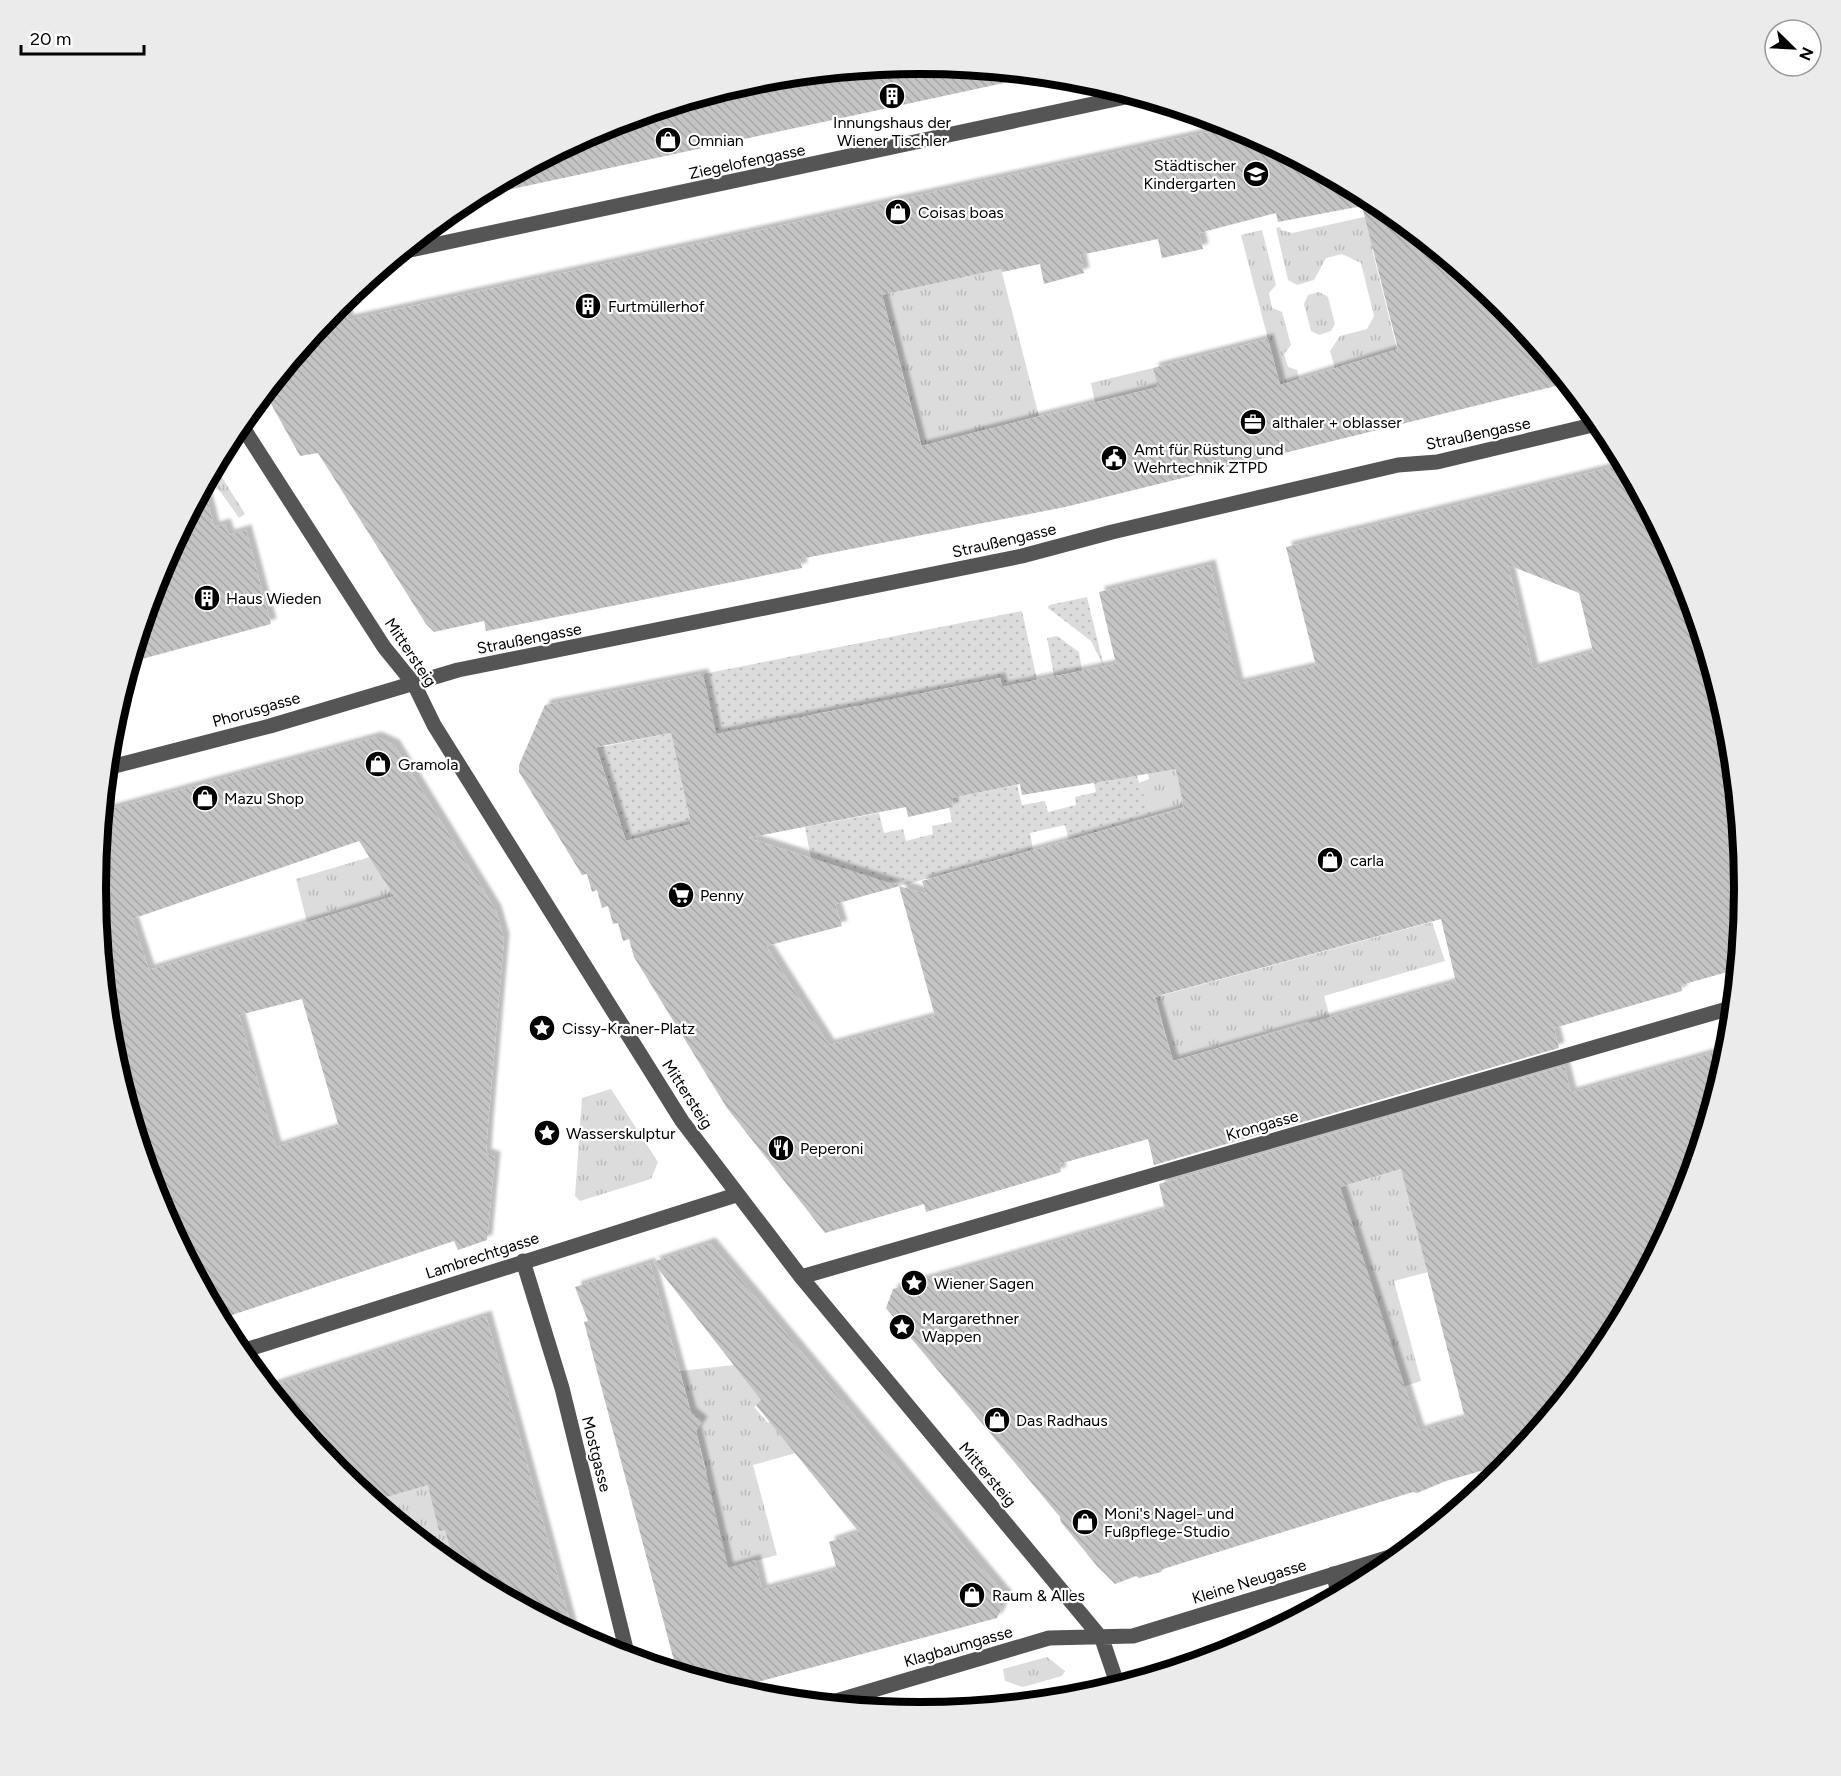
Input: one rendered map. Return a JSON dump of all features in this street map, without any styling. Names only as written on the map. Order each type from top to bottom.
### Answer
[{"type":"street","name":"Ziegelofengasse","points":[[417,249],[1119,98]]},
{"type":"street","name":"Straußengasse","points":[[414,684],[458,670],[1022,556],[1112,532],[1398,465],[1437,462],[1591,425]]},
{"type":"street","name":"Mittersteig","points":[[245,432],[384,647],[414,684],[434,725],[682,1121],[736,1195],[801,1277],[1102,1639],[1115,1679]]},
{"type":"street","name":"Phorusgasse","points":[[116,766],[414,684]]},
{"type":"street","name":"Krongasse","points":[[801,1277],[1725,1009]]},
{"type":"street","name":"Lambrechtgasse","points":[[249,1349],[736,1195]]},
{"type":"street","name":"Mostgasse","points":[[523,1261],[562,1388],[625,1646]]},
{"type":"street","name":"Kleine Neugasse","points":[[1102,1639],[1133,1636],[1382,1559]]},
{"type":"street","points":[[1333,1574],[1337,1587]]},
{"type":"street","name":"Klagbaumgasse","points":[[844,1699],[1049,1638],[1102,1639]]},
{"type":"green space","points":[[1377,214],[1414,241],[1372,249],[1397,349],[1335,368],[1330,351],[1340,336],[1367,329],[1374,316],[1361,263],[1342,254],[1326,258],[1314,280],[1297,285],[1288,280],[1276,228],[1280,227],[1281,230],[1292,233]]},
{"type":"green space","points":[[1262,230],[1276,285],[1269,293],[1272,308],[1282,312],[1291,345],[1284,354],[1288,367],[1297,370],[1299,379],[1280,385],[1241,235]]},
{"type":"green space","points":[[1001,269],[1039,416],[922,446],[882,295]]},
{"type":"green space","points":[[1319,292],[1328,297],[1335,324],[1331,331],[1319,335],[1311,331],[1304,304],[1308,295]]},
{"type":"green space","points":[[1153,368],[1158,387],[1095,402],[1091,383]]},
{"type":"green space","points":[[220,473],[245,514],[239,518],[220,491],[212,486]]},
{"type":"green space","points":[[1087,597],[1104,667],[1091,641],[1048,608],[1049,605]]},
{"type":"green space","points":[[1022,611],[1037,680],[1002,687],[1000,678],[945,688],[892,701],[858,715],[856,706],[814,714],[816,723],[717,743],[703,674]]},
{"type":"green space","points":[[1057,636],[1079,652],[1082,671],[1054,676],[1047,638]]},
{"type":"green space","points":[[1232,656],[1238,685],[1196,803],[1151,816],[1139,783],[1149,779],[1144,754],[1203,664]]},
{"type":"green space","points":[[671,733],[691,824],[626,841],[598,752],[592,752],[591,749]]},
{"type":"green space","points":[[1132,762],[1151,816],[1069,840],[1065,825],[1030,833],[1033,850],[874,893],[811,858],[805,827],[879,813],[884,833],[903,829],[906,841],[933,834],[932,826],[952,822],[949,808],[953,807],[952,798],[1017,785],[1022,805],[1045,801],[1048,812],[1076,805],[1075,797],[1096,792],[1093,779]]},
{"type":"green space","points":[[370,857],[394,896],[307,922],[296,879]]},
{"type":"green space","points":[[1432,922],[1445,961],[1324,996],[1330,1018],[1310,1025],[1308,1021],[1173,1061],[1156,997]]},
{"type":"green space","points":[[611,1089],[658,1162],[651,1179],[580,1201],[575,1196],[582,1098]]},
{"type":"green space","points":[[1412,1166],[1432,1271],[1394,1281],[1421,1381],[1386,1392],[1340,1187]]},
{"type":"green space","points":[[734,1365],[761,1400],[754,1407],[768,1423],[776,1416],[803,1451],[753,1465],[777,1555],[728,1568],[705,1477],[707,1472],[680,1371]]},
{"type":"green space","points":[[454,1477],[450,1547],[452,1553],[425,1534],[381,1499]]},
{"type":"green space","points":[[1047,1657],[1065,1671],[1062,1676],[1023,1687],[1005,1681],[1003,1669]]},
{"type":"building","points":[[867,75],[974,75],[1018,79],[1018,80],[503,191],[560,157],[609,136],[710,101],[762,89],[814,80]]},
{"type":"building","points":[[1217,130],[1281,157],[1328,183],[1373,211],[1416,242],[1458,276],[1496,312],[1561,385],[1065,507],[800,559],[802,568],[486,631],[484,621],[434,632],[426,624],[318,453],[300,456],[269,399],[308,351],[346,311],[348,320]],"holes":[[[1362,206],[1398,349],[1280,385],[1268,339],[1153,368],[1158,387],[921,446],[882,295],[1001,269],[1002,272],[1040,264],[1044,284],[1084,273],[1080,255],[1158,239],[1162,258],[1203,249],[1199,233],[1276,213],[1278,222]]]},
{"type":"building","points":[[1617,466],[1651,528],[1673,576],[1680,602],[1683,601],[1692,626],[1719,729],[1728,782],[1733,835],[1735,888],[1730,971],[1681,985],[1682,991],[1554,1028],[1559,1048],[1154,1165],[1148,1139],[1059,1164],[1061,1172],[926,1212],[924,1204],[825,1233],[727,1108],[634,957],[629,939],[623,941],[618,923],[613,924],[608,906],[602,908],[597,890],[592,892],[587,874],[582,875],[519,772],[519,765],[545,705],[703,674],[716,734],[1000,678],[1002,687],[1116,664],[1099,592],[1210,565],[1238,684],[1316,666],[1286,547]],"holes":[[[1508,565],[1579,593],[1593,652],[1533,669]],[[671,733],[691,824],[626,841],[596,747]],[[1176,769],[1184,808],[922,881],[926,894],[748,838],[906,807],[908,817],[953,807],[952,798],[1020,784],[1022,795]],[[899,886],[935,1016],[829,1045],[766,946],[842,926],[835,904]],[[1441,919],[1456,982],[1173,1061],[1154,997]]]},
{"type":"building","name":"Haus Wieden","points":[[206,497],[214,527],[225,524],[229,535],[246,530],[271,624],[139,660],[168,576]]},
{"type":"building","points":[[376,737],[394,745],[496,911],[504,939],[486,1154],[495,1157],[487,1240],[458,1250],[454,1241],[228,1316],[190,1248],[168,1200],[149,1150],[134,1099],[113,994],[108,941],[106,888],[110,809]],"holes":[[[359,841],[394,896],[149,970],[132,919]],[[302,999],[339,1127],[276,1147],[239,1015]]]},
{"type":"building","points":[[1718,1051],[1692,1150],[1673,1200],[1626,1295],[1598,1341],[1567,1384],[1533,1425],[1492,1468],[1446,1481],[1417,1493],[1413,1492],[1163,1569],[1161,1572],[1139,1578],[1136,1576],[1115,1584],[1097,1566],[1061,1522],[1060,1517],[886,1308],[893,1289],[1165,1210],[1159,1184],[1564,1066],[1571,1093]],"holes":[[[1401,1169],[1465,1418],[1419,1431],[1340,1187]]]},
{"type":"building","points":[[710,1243],[1007,1597],[997,1618],[749,1684],[675,1664],[584,1322],[588,1321],[575,1287],[650,1263],[691,1413],[702,1422],[696,1431],[728,1568],[755,1560],[762,1590],[837,1570],[829,1542],[859,1532],[756,1405],[761,1400],[653,1262]]},
{"type":"building","points":[[486,1316],[570,1623],[513,1593],[452,1553],[445,1530],[439,1531],[428,1485],[381,1499],[308,1425],[275,1385]]},
{"type":"place","name":"Innungshaus der Wiener Tischler","points":[[892,96]]},
{"type":"place","name":"Omnian","points":[[668,140]]},
{"type":"place","name":"Städtischer Kindergarten","points":[[1256,174]]},
{"type":"place","name":"Coisas boas","points":[[898,212]]},
{"type":"place","name":"Furtmüllerhof","points":[[588,306]]},
{"type":"place","name":"althaler + oblasser","points":[[1253,422]]},
{"type":"place","name":"Amt für Rüstung und Wehrtechnik ZTPD","points":[[1114,458]]},
{"type":"place","name":"Haus Wieden","points":[[207,598]]},
{"type":"place","name":"Gramola","points":[[378,764]]},
{"type":"place","name":"Mazu Shop","points":[[205,798]]},
{"type":"place","name":"carla","points":[[1330,860]]},
{"type":"place","name":"Penny","points":[[681,895]]},
{"type":"place","name":"Cissy-Kraner-Platz","points":[[542,1028]]},
{"type":"place","name":"Wasserskulptur","points":[[547,1133]]},
{"type":"place","name":"Peperoni","points":[[781,1148]]},
{"type":"place","name":"Wiener Sagen","points":[[914,1283]]},
{"type":"place","name":"Margarethner Wappen","points":[[902,1327]]},
{"type":"place","name":"Das Radhaus","points":[[997,1420]]},
{"type":"place","name":"Moni's Nagel- und Fußpflege-Studio","points":[[1085,1522]]},
{"type":"place","name":"Raum & Alles","points":[[972,1595]]}]
